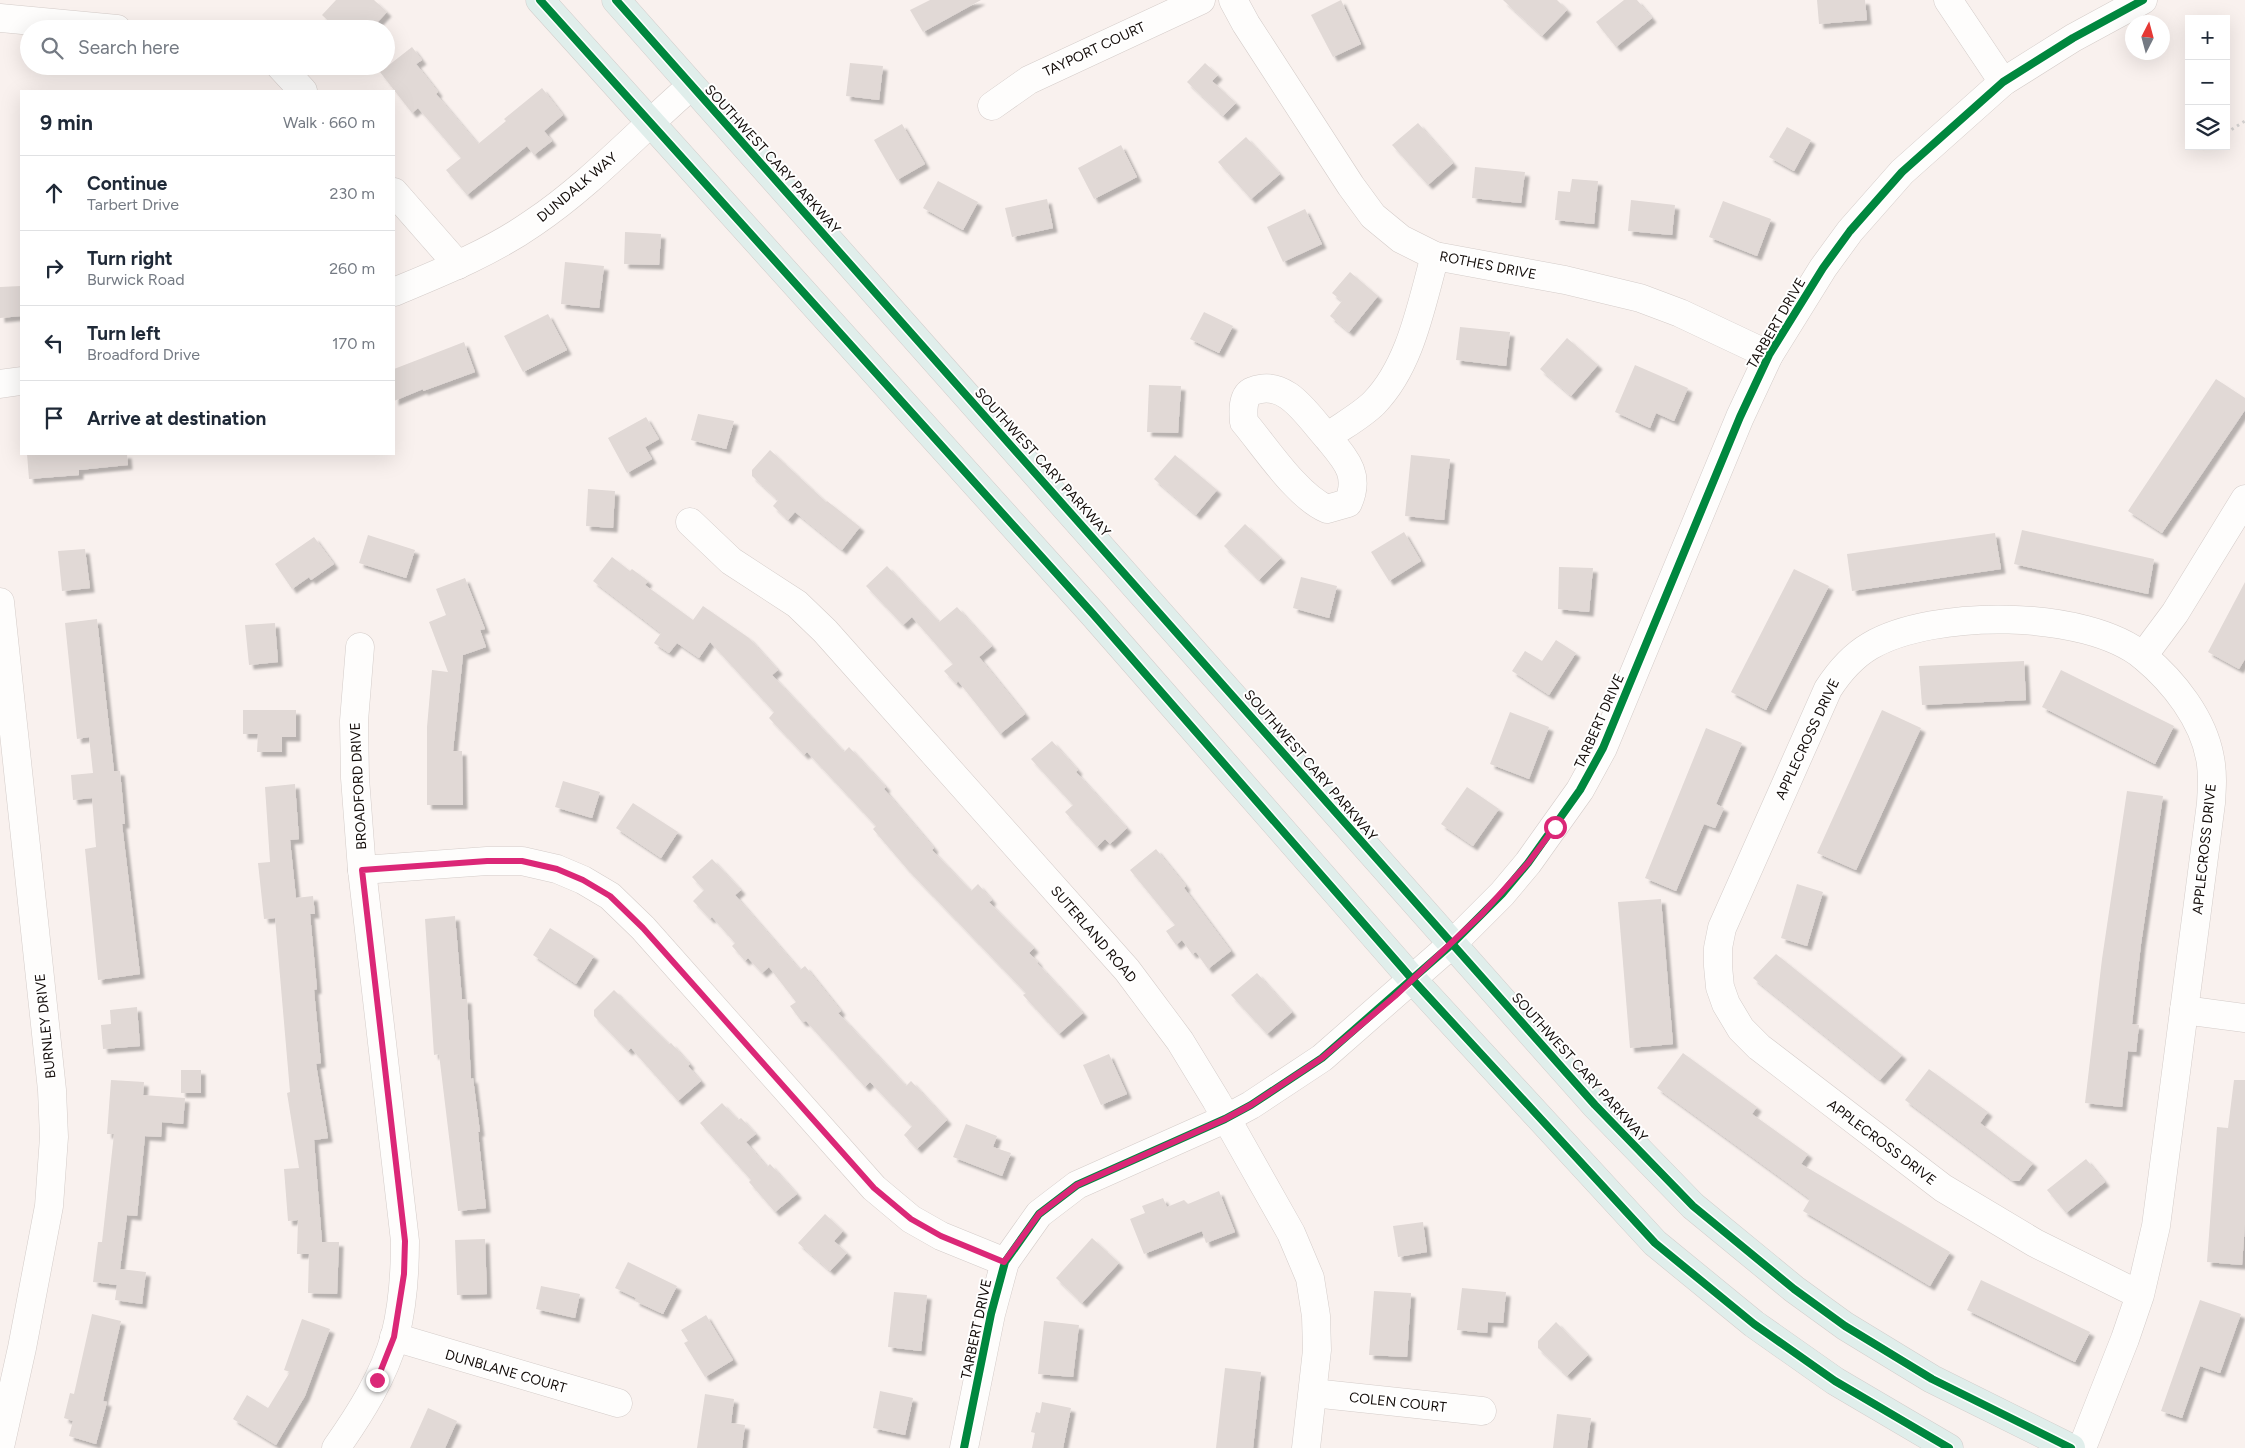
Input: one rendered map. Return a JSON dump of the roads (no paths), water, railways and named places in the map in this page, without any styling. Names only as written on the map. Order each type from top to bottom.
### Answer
[{"type":"main road","points":[[540,0],[1093,614],[1412,979],[1655,1243],[1754,1324],[1836,1381],[1949,1448]]},
{"type":"main road","name":"SOUTHWEST CARY PARKWAY","points":[[616,0],[1595,1105],[1693,1206],[1794,1289],[1845,1326],[1932,1379],[2071,1448]]},
{"type":"street","name":"TAYPORT COURT","points":[[992,106],[1029,80],[1201,0]]},
{"type":"street","name":"ROTHES DRIVE","points":[[1233,0],[1246,24],[1335,162],[1373,216],[1402,239],[1436,256],[1565,280],[1640,298],[1680,313],[1769,354]]},
{"type":"street","points":[[1948,0],[2003,82]]},
{"type":"street","name":"TARBERT DRIVE","points":[[964,1448],[990,1314],[1004,1262],[1039,1214],[1077,1185],[1225,1119],[1251,1105],[1322,1058],[1452,944],[1502,894],[1528,863],[1580,790],[1604,748],[1740,417],[1769,354],[1823,268],[1850,231],[1902,172],[2003,82],[2073,38],[2143,0]]},
{"type":"street","points":[[0,18],[21,20]]},
{"type":"street","points":[[288,75],[302,90]]},
{"type":"street","name":"DUNDALK WAY","points":[[395,292],[458,266],[498,245],[554,208],[691,86]]},
{"type":"street","points":[[395,193],[458,266]]},
{"type":"street","points":[[1327,436],[1372,404],[1392,379],[1413,332],[1436,256]]},
{"type":"street","points":[[0,384],[20,381]]},
{"type":"street","points":[[1265,387],[1278,388],[1291,397],[1327,436],[1353,475],[1354,490],[1348,503],[1339,508],[1327,509],[1316,504],[1302,491],[1244,422],[1244,400],[1250,392],[1265,387]]},
{"type":"street","points":[[2144,656],[2175,613],[2245,499]]},
{"type":"street","name":"SUTERLAND ROAD","points":[[690,522],[731,561],[797,604],[825,631],[1127,970],[1180,1041],[1291,1233],[1310,1278],[1317,1332],[1314,1393],[1306,1448]]},
{"type":"street","name":"BURNLEY DRIVE","points":[[0,602],[52,1090],[54,1137],[49,1206],[11,1346],[0,1447]]},
{"type":"street","name":"APPLECROSS DRIVE","points":[[2082,1448],[2125,1339],[2140,1295],[2160,1208],[2211,803],[2212,769],[2203,734],[2192,713],[2168,680],[2144,656],[2116,641],[2090,632],[2060,625],[1999,619],[1937,624],[1906,630],[1868,647],[1837,675],[1828,689],[1722,928],[1718,948],[1720,987],[1726,1004],[1741,1030],[1759,1047],[1906,1161],[1944,1188],[2028,1239],[2140,1295]]},
{"type":"street","name":"BROADFORD DRIVE","points":[[336,1448],[362,1409],[377,1380],[394,1337],[404,1274],[405,1241],[362,870],[355,778],[354,721],[360,646]]},
{"type":"street","points":[[362,870],[487,861],[522,861],[557,869],[583,880],[610,896],[643,928],[874,1188],[911,1219],[941,1236],[1004,1262]]},
{"type":"street","points":[[2184,1010],[2245,1018]]},
{"type":"street","name":"DUNBLANE COURT","points":[[394,1337],[618,1404]]},
{"type":"street","name":"COLEN COURT","points":[[1314,1393],[1482,1411]]}]
